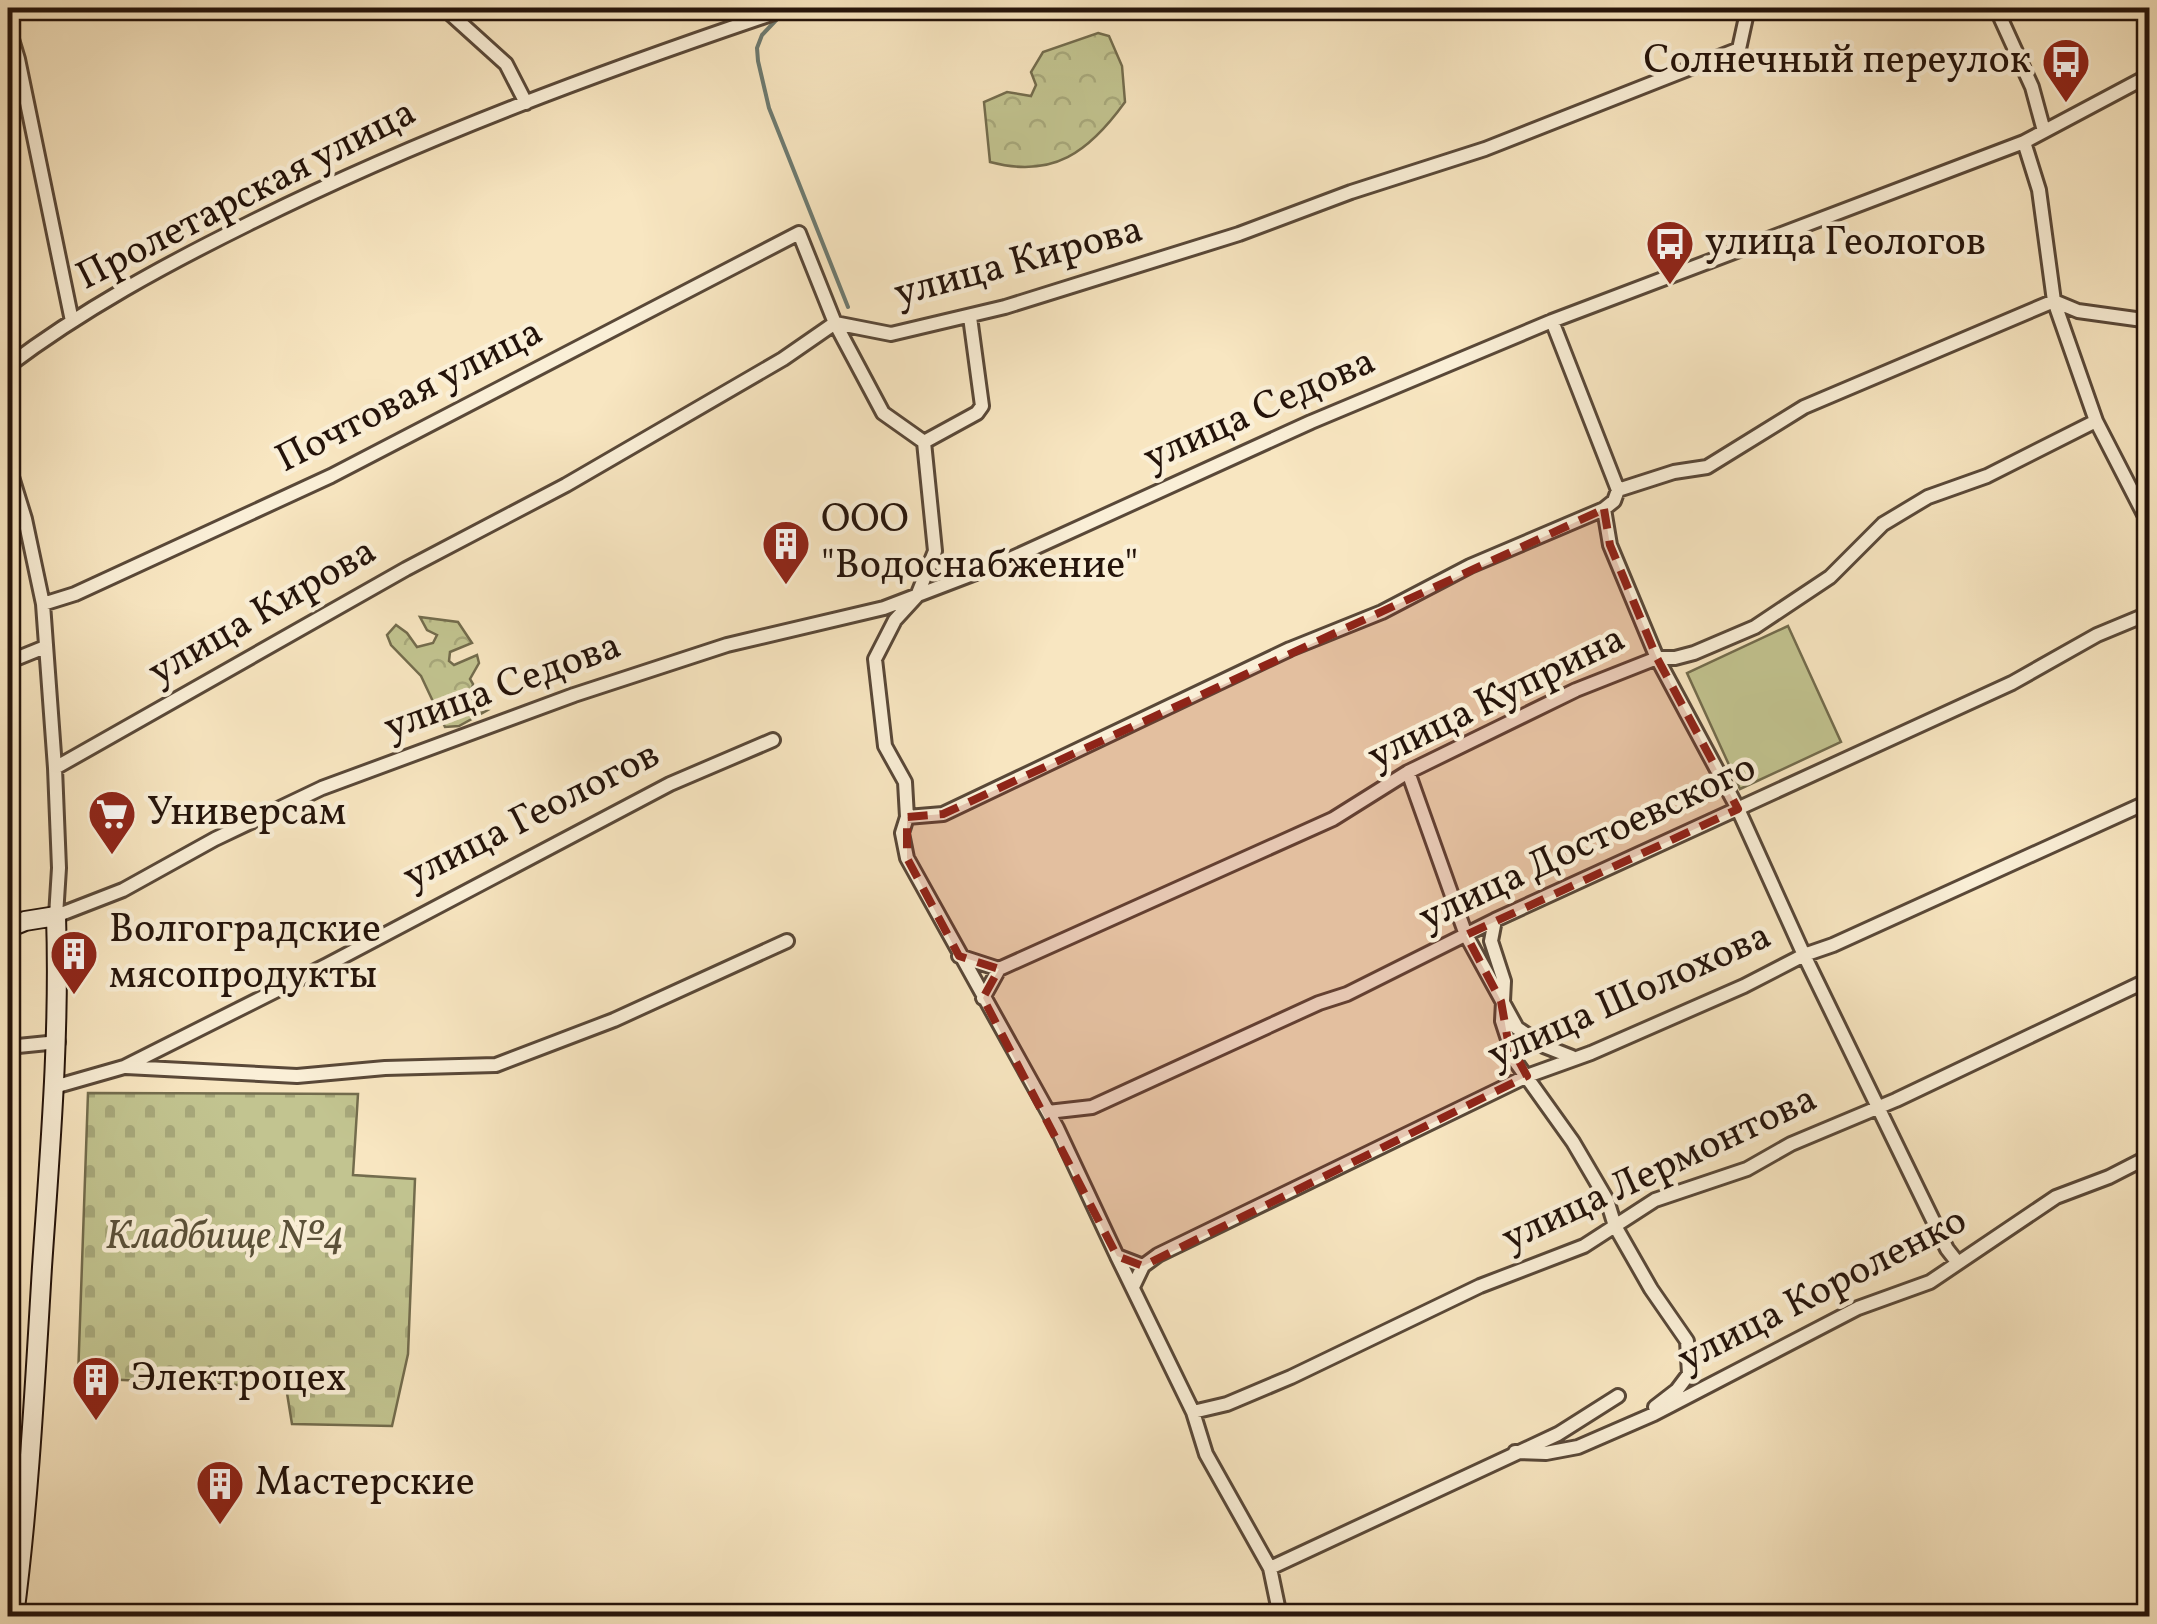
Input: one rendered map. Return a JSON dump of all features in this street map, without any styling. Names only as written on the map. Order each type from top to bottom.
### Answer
[{"type":"street","points":[[444,8],[506,64],[526,103]]},
{"type":"street","name":"Пролетарская улица","points":[[8,366],[72,320],[182,257],[312,192],[426,140],[789,8]]},
{"type":"street","name":"улица Кирова","points":[[56,768],[406,569],[566,485],[783,359],[835,323],[891,334],[970,316],[1239,234],[1485,148],[1739,49],[1748,8]]},
{"type":"street","points":[[1996,8],[2032,87],[2044,131]]},
{"type":"street","points":[[8,26],[72,320]]},
{"type":"street","name":"улица Седова","points":[[56,916],[123,890],[214,839],[322,788],[574,695],[727,645],[884,608],[999,564],[1312,422],[1552,321],[2024,142],[2150,75]]},
{"type":"street","points":[[2024,142],[2039,190],[2054,301],[2096,421],[2150,526]]},
{"type":"street","name":"Почтовая улица","points":[[43,604],[75,594],[331,476],[799,234],[835,323]]},
{"type":"street","points":[[1618,490],[1674,472],[1707,467],[1804,406],[2054,301],[2078,311],[2150,321]]},
{"type":"street","points":[[924,442],[977,413],[982,406],[970,316]]},
{"type":"street","points":[[907,817],[944,814],[1290,649],[1382,612],[1470,566],[1614,501],[1618,490],[1552,321]]},
{"type":"street","points":[[835,323],[884,413],[924,442],[935,550],[917,596],[896,620],[875,659],[884,746],[905,782],[907,817],[902,834],[908,858],[1048,1112],[1194,1412],[1206,1454],[1270,1568],[1280,1616]]},
{"type":"street","name":"улица Куприна","points":[[999,968],[1333,819],[1408,772],[1576,690],[1657,658],[1694,653],[1756,627],[1830,576],[1883,524],[1928,497],[1986,476],[2096,421]]},
{"type":"street","points":[[8,464],[43,604],[56,768],[59,868],[58,1042],[14,1616]]},
{"type":"street","points":[[1604,508],[1610,545],[1657,658],[1738,809],[1877,1106],[1947,1249],[1958,1263]]},
{"type":"street","points":[[884,608],[894,610],[896,620]]},
{"type":"street","name":"улица Достоевского","points":[[1048,1112],[1092,1107],[1318,1003],[1346,994],[1466,934],[2012,683],[2097,636],[2150,614]]},
{"type":"street","points":[[8,662],[46,648]]},
{"type":"street","name":"улица Геологов","points":[[54,1087],[124,1066],[311,973],[670,784],[773,740]]},
{"type":"street","points":[[1408,772],[1466,934],[1501,1001],[1517,1028],[1572,1058]]},
{"type":"street","name":"улица Шолохова","points":[[1144,1266],[1193,1238],[1527,1076],[1592,1053],[1744,986],[1804,955],[1833,946],[2150,800]]},
{"type":"street","points":[[8,928],[56,916]]},
{"type":"street","points":[[1496,920],[1491,942],[1504,981],[1501,1001],[1515,1061],[1582,1156],[1607,1200],[1615,1226],[1688,1341],[1690,1374],[1660,1404],[1627,1424]]},
{"type":"street","points":[[124,1066],[297,1076],[385,1068],[496,1065],[614,1020],[788,940]]},
{"type":"street","points":[[960,956],[999,968],[983,998]]},
{"type":"street","name":"улица Лермонтова","points":[[1194,1412],[1227,1404],[1291,1377],[1480,1286],[1584,1246],[1655,1200],[1747,1169],[1791,1144],[1896,1100],[2150,979]]},
{"type":"street","points":[[8,1047],[58,1042]]},
{"type":"street","name":"улица Короленко","points":[[1515,1452],[1546,1453],[1578,1447],[1686,1399],[1870,1303],[1930,1282],[2056,1197],[2150,1156]]},
{"type":"street","points":[[1117,1256],[1144,1266],[1133,1287]]},
{"type":"street","name":"улица Короленко","points":[[1270,1568],[1558,1434],[1618,1396]]},
{"type":"highlighted area","points":[[1604,509],[1610,545],[1657,658],[1738,809],[1466,935],[1501,1001],[1508,1041],[1527,1076],[1143,1266],[1117,1256],[983,998],[999,969],[959,956],[907,858],[907,817],[943,814]]},
{"type":"green space","points":[[1098,33],[1109,36],[1122,66],[1125,102],[1111,120],[1083,147],[1051,164],[1033,167],[990,162],[984,102],[1007,92],[1031,96],[1036,85],[1031,72],[1043,52]]},
{"type":"green space","points":[[420,617],[458,622],[472,643],[450,652],[449,661],[454,665],[477,655],[479,663],[470,679],[470,698],[476,702],[474,711],[486,711],[459,726],[445,727],[421,676],[391,645],[387,635],[396,625],[417,647],[433,643],[437,635],[427,630]]},
{"type":"green space","points":[[1788,626],[1841,742],[1740,789],[1687,673]]},
{"type":"green space","name":"Кладбище №4","points":[[88,1093],[358,1094],[353,1175],[415,1179],[408,1354],[392,1426],[292,1424],[286,1387],[78,1378]]},
{"type":"waterway","points":[[780,16],[762,35],[758,61],[769,108],[848,307]]},
{"type":"place","name":"Солнечный переулок","points":[[2066,104]]},
{"type":"place","name":"улица Геологов","points":[[1670,286]]},
{"type":"place","name":"ООО \"Водоснабжение\"","points":[[786,586]]},
{"type":"place","name":"Универсам","points":[[112,856]]},
{"type":"place","name":"Волгоградские мясопродукты","points":[[74,996]]},
{"type":"place","name":"Электроцех","points":[[96,1422]]},
{"type":"place","name":"Мастерские","points":[[220,1526]]}]
